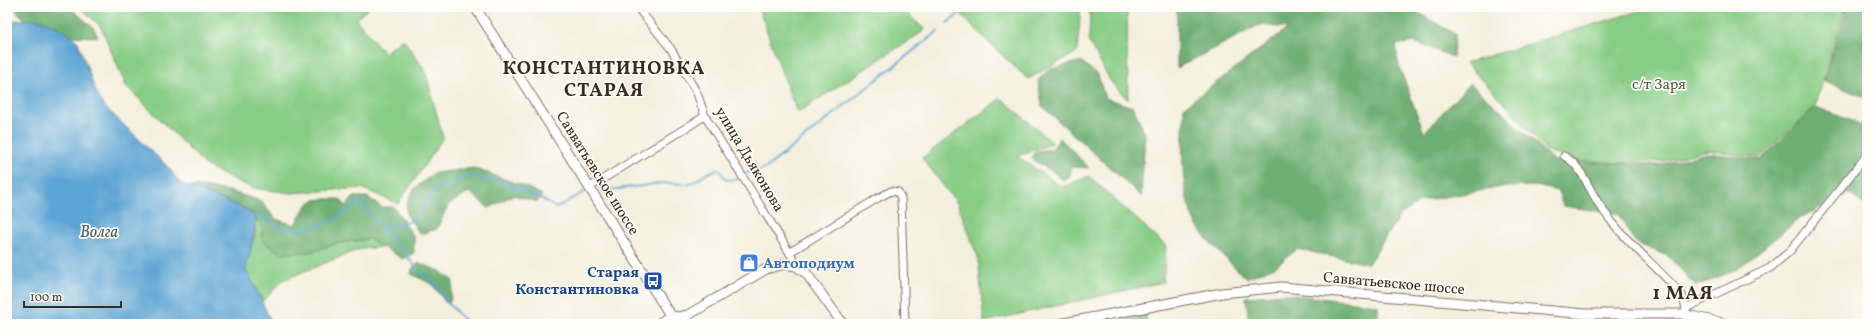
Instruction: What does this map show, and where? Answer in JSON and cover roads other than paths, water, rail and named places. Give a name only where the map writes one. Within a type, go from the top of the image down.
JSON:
[{"type":"main road","name":"Савватьевское шоссе","points":[[475,7],[670,315]]},
{"type":"main road","points":[[670,315],[680,317],[690,314],[773,266],[784,264],[799,268]]},
{"type":"main road","name":"улица Дьяконова","points":[[799,268],[808,274],[843,324]]},
{"type":"main road","name":"Савватьевское шоссе","points":[[1059,324],[1222,293],[1281,288],[1586,314],[1686,311],[1727,324]]},
{"type":"street","name":"улица Дьяконова","points":[[637,7],[671,49],[698,92],[706,116],[799,268]]},
{"type":"street","points":[[590,187],[706,116]]},
{"type":"street","points":[[1564,156],[1584,175],[1594,195],[1616,226],[1682,295],[1686,311],[1770,268],[1789,252],[1867,155]]},
{"type":"street","points":[[790,252],[887,193],[897,191],[901,198],[905,324]]},
{"type":"street","points":[[656,324],[670,315],[675,324]]},
{"type":"water","name":"Волга","points":[[35,19],[46,22],[58,28],[69,34],[78,42],[97,95],[105,107],[168,167],[180,183],[241,207],[256,216],[246,271],[253,282],[272,324],[7,324],[7,21]]},
{"type":"waterway","points":[[947,23],[968,7]]},
{"type":"waterway","points":[[746,173],[766,168],[938,31]]},
{"type":"waterway","points":[[603,191],[663,183],[690,184],[708,173],[719,169],[726,180],[739,179]]},
{"type":"waterway","points":[[383,229],[416,220],[435,189],[469,176],[502,182],[542,199],[556,208],[586,191]]},
{"type":"waterway","points":[[254,217],[262,215],[280,227],[301,230],[312,228],[332,220],[360,202],[412,262],[416,269],[433,281],[448,303],[468,324]]},
{"type":"place","name":"Автоподиум","points":[[749,263]]},
{"type":"place","name":"Старая Константиновка","points":[[653,281]]},
{"type":"district","name":"КОНСТАНТИНОВКА СТАРАЯ","points":[[604,78]]},
{"type":"district","name":"1 МАЯ","points":[[1683,292]]},
{"type":"park label","name":"с/т Заря","points":[[1659,84]]}]
